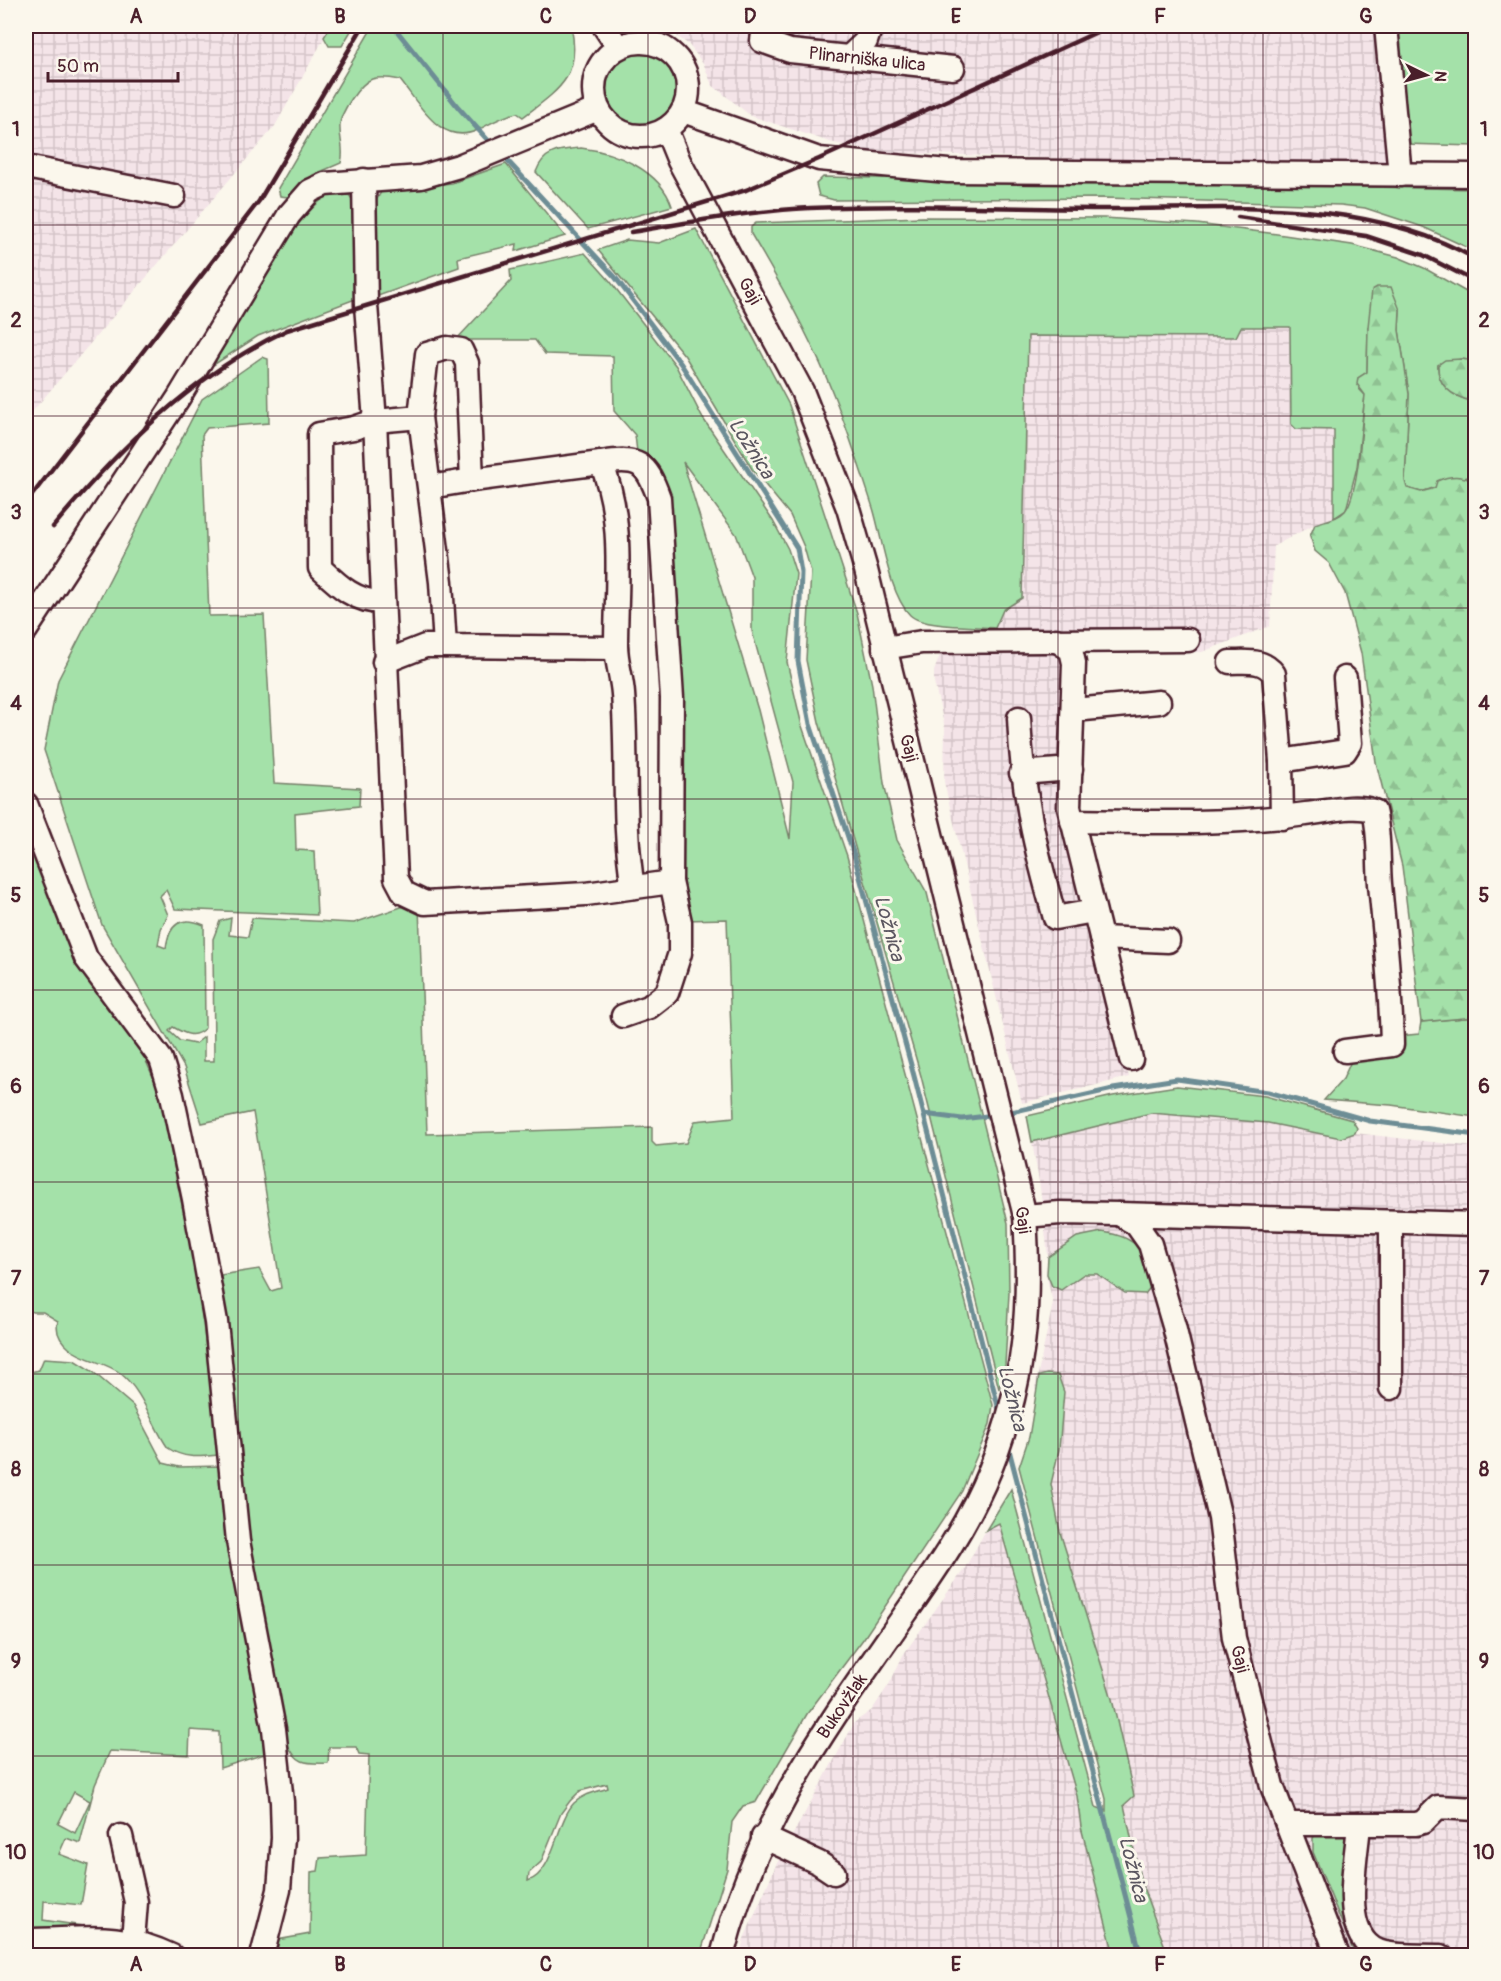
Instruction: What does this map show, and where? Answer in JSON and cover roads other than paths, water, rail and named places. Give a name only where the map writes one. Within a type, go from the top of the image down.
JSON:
[{"type":"street","points":[[604,26],[618,47]]},
{"type":"street","name":"Plinarniška ulica","points":[[764,26],[762,41],[790,51],[953,68]]},
{"type":"street","points":[[849,57],[866,41],[871,26]]},
{"type":"street","points":[[1386,26],[1400,175]]},
{"type":"street","points":[[639,41],[654,43],[667,49],[685,70],[688,85],[683,111],[666,129],[653,135],[637,137],[621,132],[604,120],[593,91],[596,73],[604,58],[618,47],[639,41]]},
{"type":"street","points":[[26,630],[179,397],[289,215],[310,191],[325,184],[421,177],[459,166],[542,134],[564,122],[598,109]]},
{"type":"street","points":[[683,111],[819,159],[874,166],[948,171],[1476,175]]},
{"type":"street","name":"Gaji","points":[[666,129],[680,161],[762,312],[810,410],[848,508],[866,570],[1024,1216],[1029,1290],[1025,1342],[1013,1400],[990,1471]]},
{"type":"street","points":[[26,167],[174,196]]},
{"type":"street","points":[[364,180],[366,305],[375,421],[384,662],[396,878],[404,893],[425,903],[586,894],[671,882]]},
{"type":"street","points":[[445,646],[441,582],[420,417],[427,354],[447,348],[461,350],[467,363],[472,480]]},
{"type":"street","points":[[382,602],[359,599],[338,585],[320,568],[319,434],[354,428],[375,421],[420,417]]},
{"type":"street","points":[[430,487],[628,460],[639,462],[651,476],[659,498],[672,698],[671,882],[680,921],[680,953],[667,993],[649,1007],[623,1016]]},
{"type":"street","points":[[601,463],[612,499],[618,558],[616,648],[623,694],[626,808],[633,887]]},
{"type":"street","points":[[1056,640],[1071,650],[1074,663],[1069,807],[1131,1059]]},
{"type":"street","points":[[884,648],[922,642],[1188,640]]},
{"type":"street","points":[[384,662],[425,646],[616,648]]},
{"type":"street","points":[[1230,662],[1256,662],[1268,666],[1274,674],[1281,761],[1282,818]]},
{"type":"street","points":[[1281,761],[1345,752],[1350,743],[1345,678]]},
{"type":"street","points":[[1074,710],[1159,702]]},
{"type":"street","points":[[1019,718],[1021,773],[1035,846],[1055,918],[1094,911]]},
{"type":"street","points":[[1021,773],[1071,769]]},
{"type":"street","points":[[26,804],[86,958],[161,1059],[172,1095],[194,1199],[216,1322],[238,1541],[274,1729],[282,1802],[283,1838],[279,1890],[262,1956]]},
{"type":"street","points":[[1072,821],[1197,822],[1282,818],[1366,807],[1374,811],[1378,828],[1379,872],[1391,992],[1392,1045],[1345,1052]]},
{"type":"street","points":[[1101,938],[1168,941]]},
{"type":"street","name":"Gaji","points":[[1024,1216],[1060,1213],[1119,1214],[1136,1224],[1150,1244],[1174,1326],[1220,1518],[1234,1638],[1272,1786],[1338,1956]]},
{"type":"street","points":[[1119,1214],[1476,1224]]},
{"type":"street","points":[[1391,1222],[1391,1388]]},
{"type":"street","name":"Bukovžlak","points":[[722,1956],[763,1837],[810,1753],[949,1551],[990,1471]]},
{"type":"street","points":[[1287,1824],[1416,1824],[1423,1822],[1438,1807],[1476,1809]]},
{"type":"street","points":[[1359,1824],[1353,1911],[1355,1928],[1361,1939],[1371,1948],[1384,1953],[1441,1956]]},
{"type":"street","points":[[121,1836],[136,1902],[133,1940]]},
{"type":"street","points":[[763,1837],[819,1863],[834,1873]]},
{"type":"street","points":[[26,1940],[87,1937],[133,1940],[172,1956]]},
{"type":"waterway","name":"Ložnica","points":[[393,26],[458,107],[494,147]]},
{"type":"waterway","name":"Ložnica","points":[[503,156],[615,277],[681,364],[797,548],[801,572],[798,661],[810,724],[854,855],[914,1076],[1000,1414]]},
{"type":"waterway","points":[[1007,1113],[1113,1089],[1177,1079],[1268,1092],[1370,1121],[1476,1135]]},
{"type":"waterway","points":[[924,1114],[962,1119],[995,1115]]},
{"type":"waterway","name":"Ložnica","points":[[1008,1446],[1141,1956]]},
{"type":"railway","points":[[26,503],[259,201],[363,26]]},
{"type":"railway","points":[[53,527],[104,469],[160,415],[220,368],[287,330],[746,190],[1110,26]]},
{"type":"railway","points":[[631,232],[743,214],[810,208],[918,206],[1099,209],[1244,208],[1340,215],[1387,224],[1432,238],[1476,259]]},
{"type":"railway","points":[[1238,217],[1366,236],[1423,255],[1476,282]]}]
